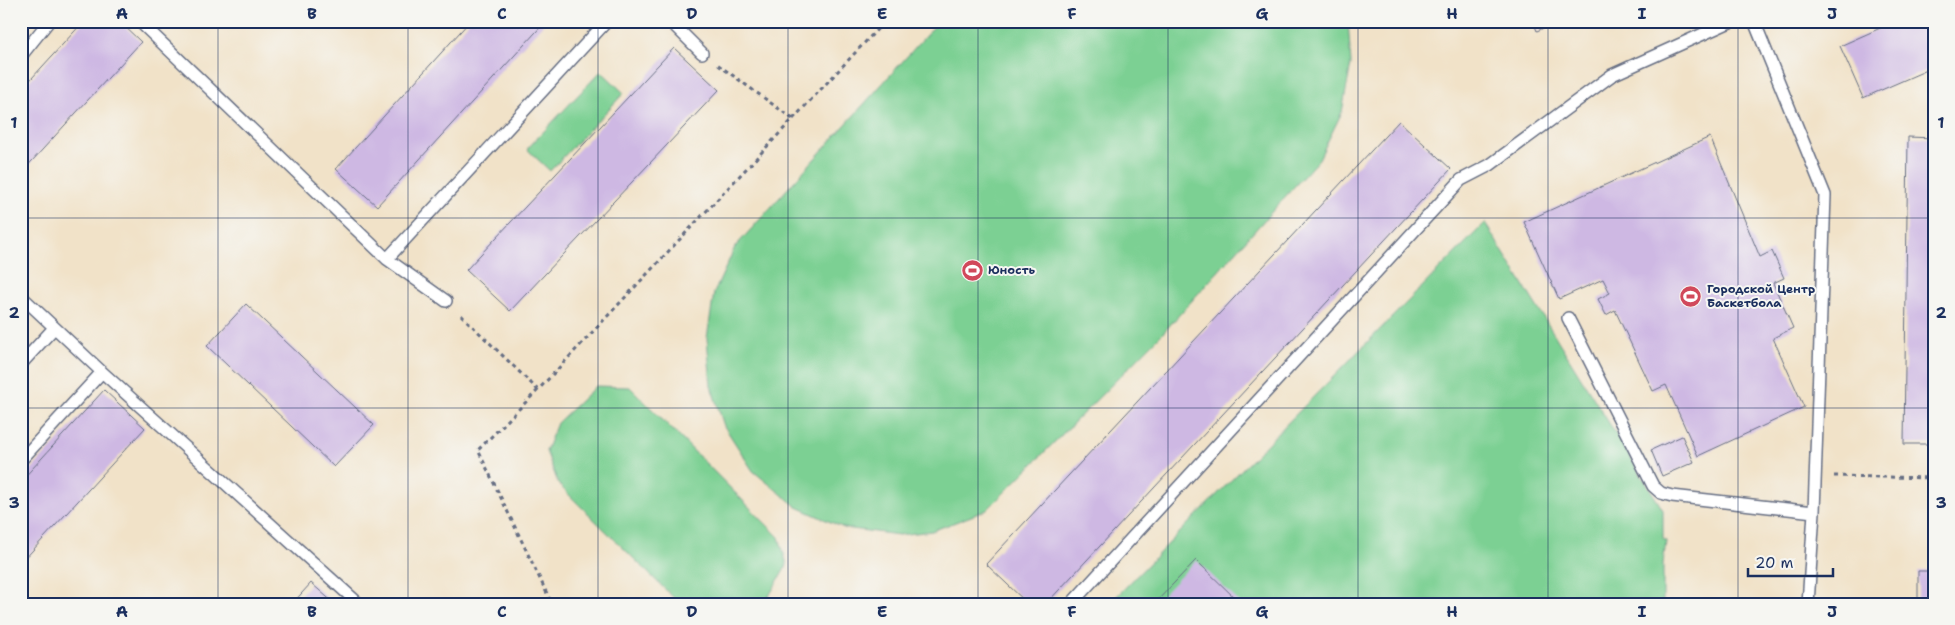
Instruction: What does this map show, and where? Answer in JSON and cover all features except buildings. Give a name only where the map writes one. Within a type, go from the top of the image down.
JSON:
[{"type":"lane","points":[[21,56],[49,21]]},
{"type":"lane","points":[[139,21],[386,259],[446,301]]},
{"type":"lane","points":[[386,259],[607,21]]},
{"type":"lane","points":[[670,21],[702,53]]},
{"type":"lane","points":[[1070,604],[1462,180],[1490,165],[1612,75],[1732,21]]},
{"type":"lane","points":[[1754,21],[1825,195],[1816,475],[1808,604]]},
{"type":"lane","points":[[21,296],[102,372],[359,604]]},
{"type":"lane","points":[[1568,318],[1653,486],[1660,493],[1672,496],[1814,512]]},
{"type":"lane","points":[[21,364],[54,328]]},
{"type":"lane","points":[[21,460],[102,372]]},
{"type":"path","points":[[552,604],[478,450],[538,390],[885,21]]},
{"type":"path","points":[[702,53],[793,119]]},
{"type":"path","points":[[446,301],[538,390]]},
{"type":"path","points":[[1816,475],[1934,478]]},
{"type":"green space","name":"Юность","points":[[939,21],[1348,21],[1351,64],[1342,112],[1319,159],[1162,334],[987,510],[932,531],[899,535],[844,528],[797,507],[753,471],[724,426],[711,386],[707,338],[714,293],[735,247]]},
{"type":"green space","points":[[601,71],[624,93],[550,171],[527,149]]},
{"type":"green space","points":[[1485,223],[1663,510],[1663,539],[1666,541],[1663,564],[1663,604],[1109,604]]},
{"type":"green space","points":[[596,386],[630,387],[779,537],[787,565],[769,596],[759,604],[680,604],[559,485],[546,451],[557,423]]},
{"type":"place","name":"Юность","points":[[972,270]]},
{"type":"place","name":"Городской Центр Баскетбола","points":[[1691,296]]}]
